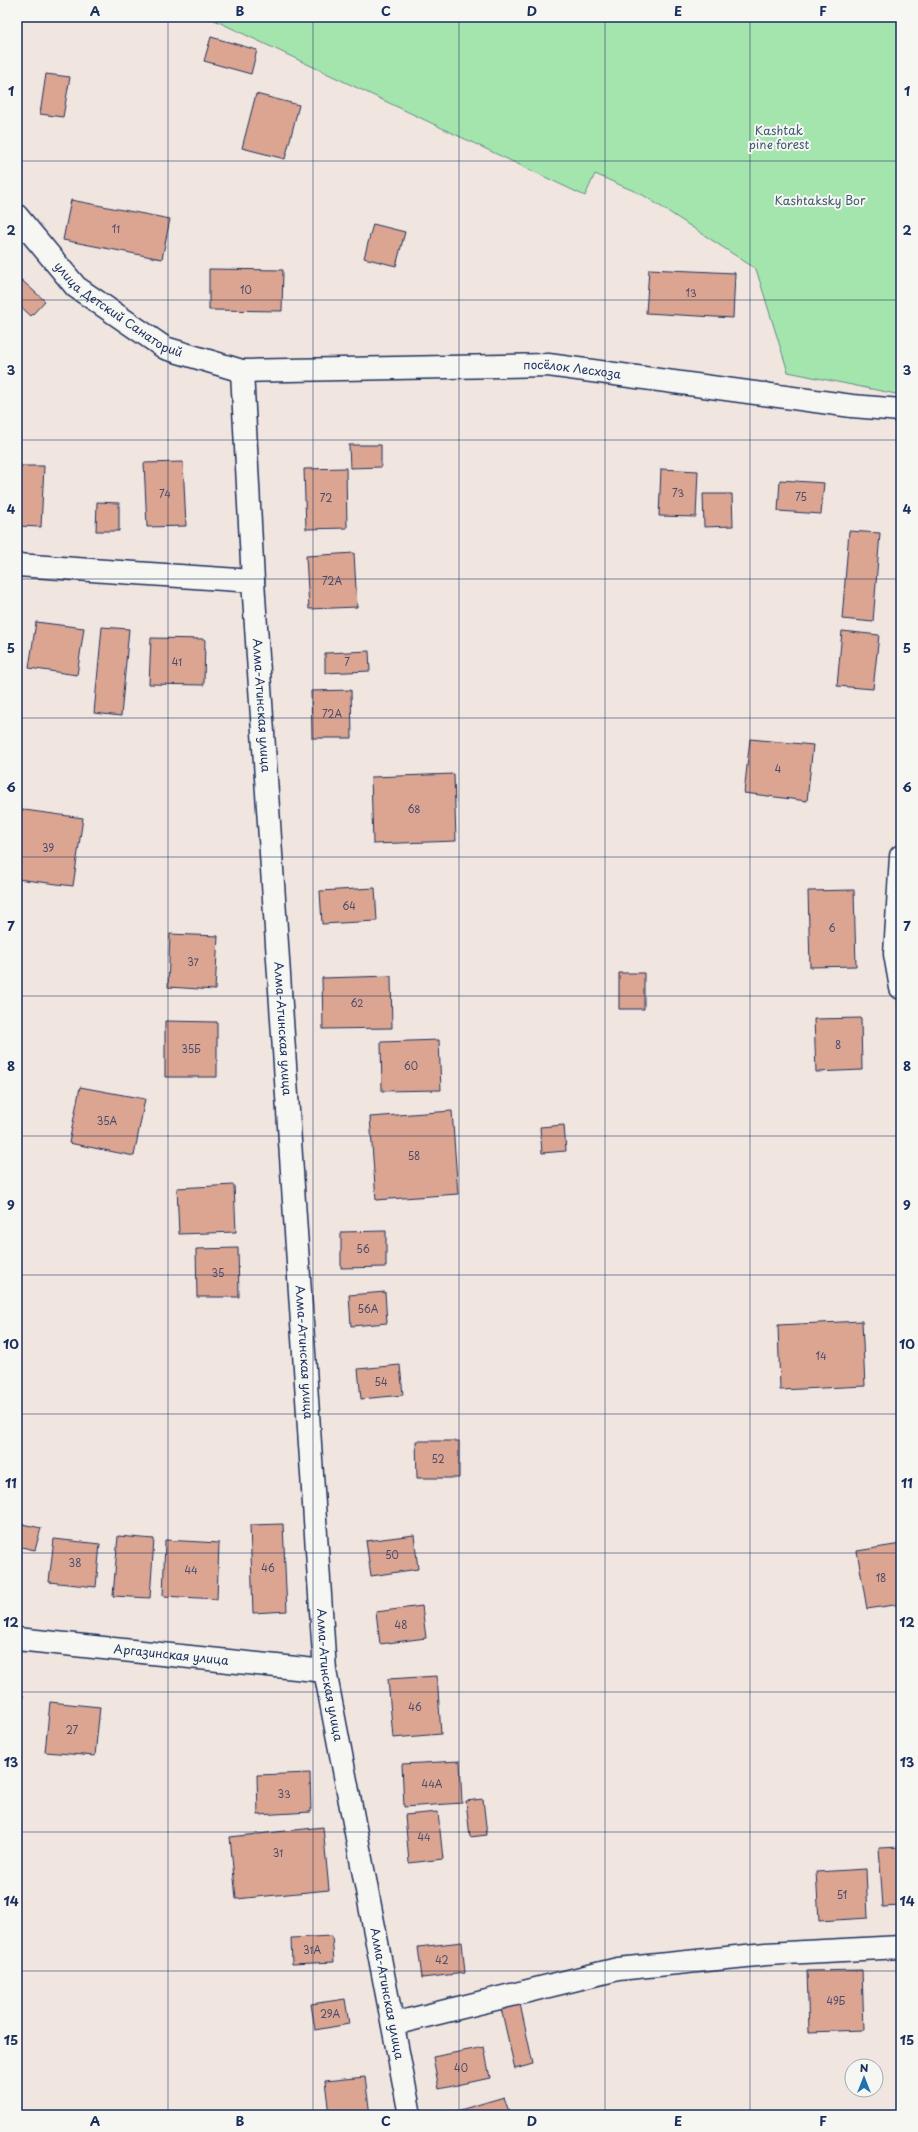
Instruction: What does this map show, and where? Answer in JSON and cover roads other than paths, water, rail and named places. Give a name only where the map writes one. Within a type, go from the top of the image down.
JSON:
[{"type":"street","name":"улица Детский Санаторий","points":[[17,216],[76,287],[164,348],[242,371]]},
{"type":"street","name":"посёлок Лесхоза","points":[[242,371],[548,365],[852,406],[901,410]]},
{"type":"street","name":"Алма-Атинская улица","points":[[242,371],[253,582],[326,1670],[410,2115]]},
{"type":"street","points":[[17,565],[253,582]]},
{"type":"street","points":[[901,856],[895,954],[901,988]]},
{"type":"street","name":"Аргазинская улица","points":[[17,1639],[326,1670]]},
{"type":"street","points":[[393,2024],[618,1968],[766,1954],[901,1947]]},
{"type":"park label","name":"Kashtak pine forest","points":[[779,138]]},
{"type":"park label","name":"Kashtaksky Bor","points":[[820,201]]}]
